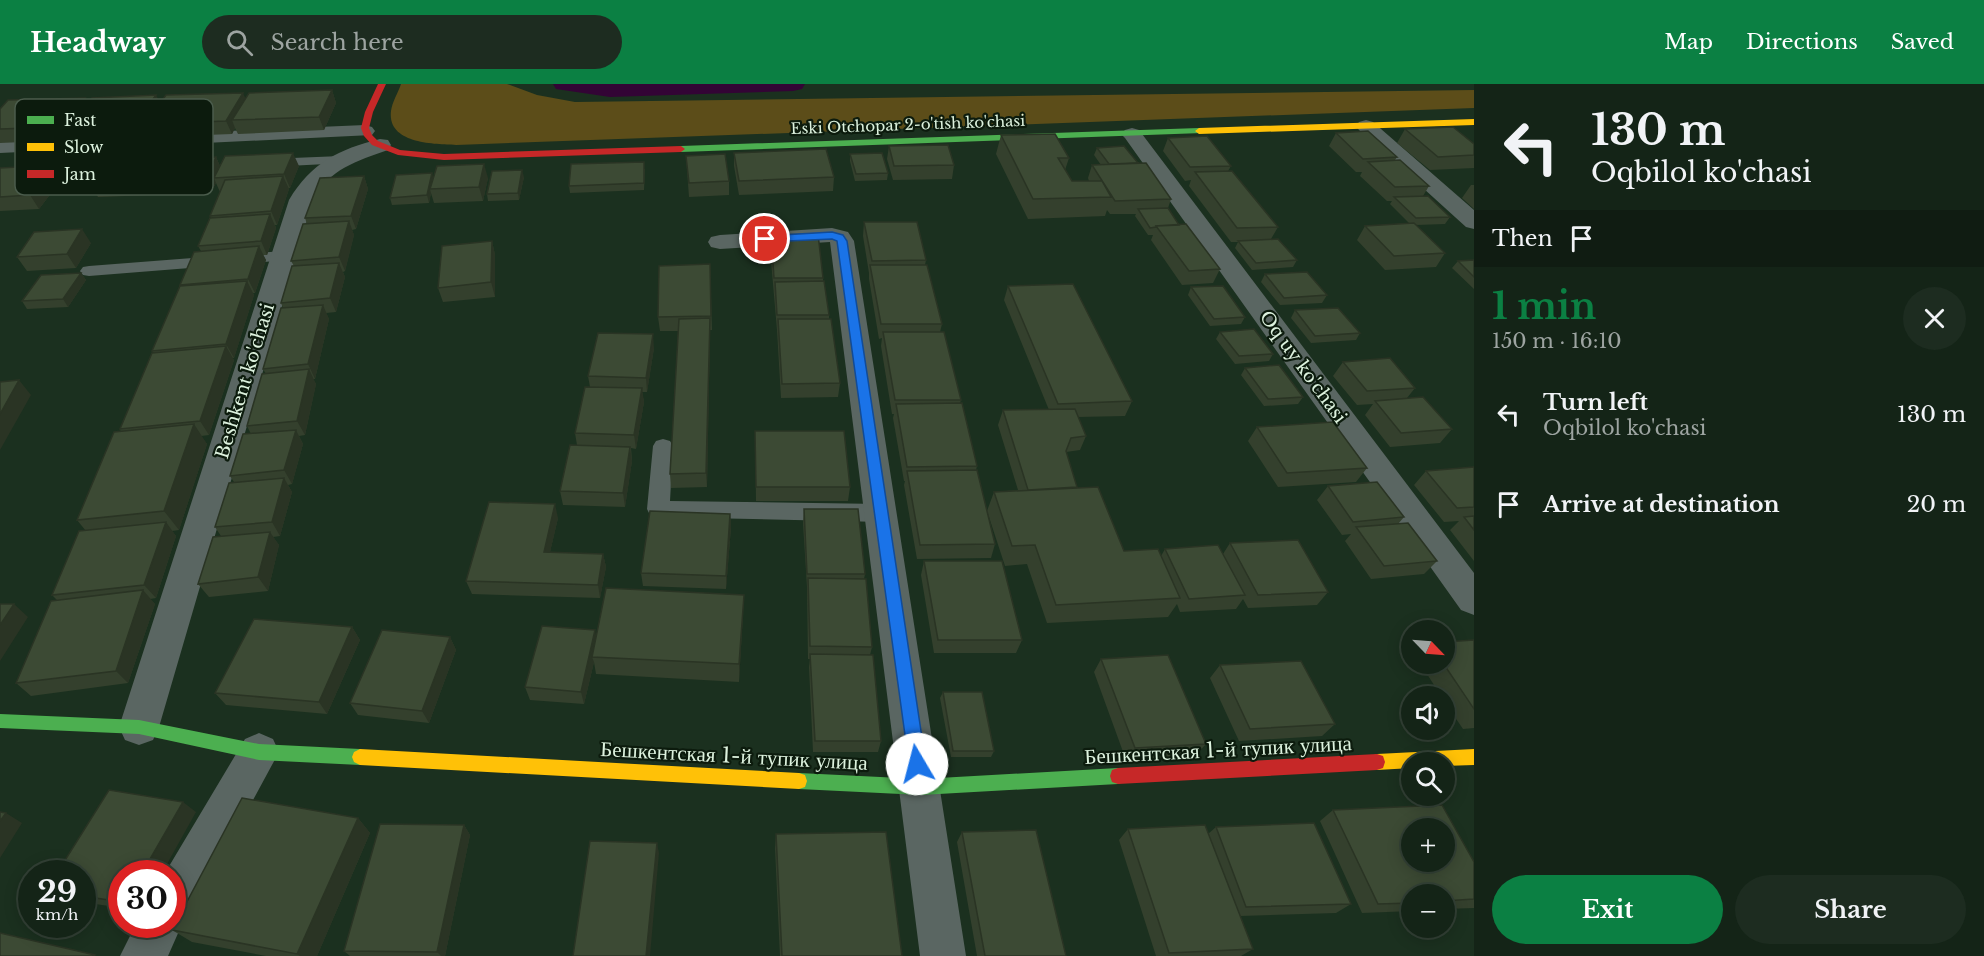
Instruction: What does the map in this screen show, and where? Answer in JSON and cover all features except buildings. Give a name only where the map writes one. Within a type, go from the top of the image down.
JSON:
[{"type":"street","points":[[373,138],[365,125],[382,84]]},
{"type":"street","name":"Eski Otchopar 2-o'tish ko'chasi","points":[[373,138],[408,154],[444,157],[1474,122]]},
{"type":"street","points":[[1366,126],[1474,222]]},
{"type":"street","name":"Oq uy ko'chasi","points":[[1132,134],[1474,600]]},
{"type":"street","points":[[213,142],[373,138]]},
{"type":"street","name":"Beshkent ko'chasi","points":[[139,727],[301,200],[309,183],[323,170],[373,138]]},
{"type":"street","points":[[0,147],[15,147]]},
{"type":"street","points":[[720,242],[832,236],[840,237],[842,241],[921,787],[943,956]]},
{"type":"street","name":"Бешкентская 1-й тупик улица","points":[[0,721],[139,727],[258,752],[921,787],[1474,757]]},
{"type":"street","points":[[186,879],[258,752]]},
{"type":"street","points":[[143,956],[153,938]]},
{"type":"lane","points":[[258,164],[341,160]]},
{"type":"lane","points":[[89,271],[283,256]]},
{"type":"lane","points":[[663,446],[658,509],[882,513]]},
{"type":"shaded area","points":[[401,84],[507,84],[537,95],[575,102],[1474,90],[1474,108],[456,145],[425,143],[404,136],[396,130],[392,122],[391,111]]},
{"type":"waterway","points":[[565,84],[610,89],[793,84]]},
{"type":"traffic: fast","points":[[681,149],[1199,131]]},
{"type":"traffic: fast","points":[[0,721],[139,727],[259,752],[360,757]]},
{"type":"traffic: fast","points":[[799,781],[921,787],[1118,776]]},
{"type":"traffic: slow","points":[[1199,131],[1474,122]]},
{"type":"traffic: slow","points":[[360,757],[799,781]]},
{"type":"traffic: slow","points":[[1377,762],[1474,757]]},
{"type":"traffic: jam","points":[[382,84],[369,112],[365,128],[368,136],[375,143],[398,152],[444,157],[681,149]]},
{"type":"traffic: jam","points":[[1118,776],[1377,762]]},
{"type":"route","points":[[765,239],[832,236],[840,237],[842,241],[917,764]]}]
